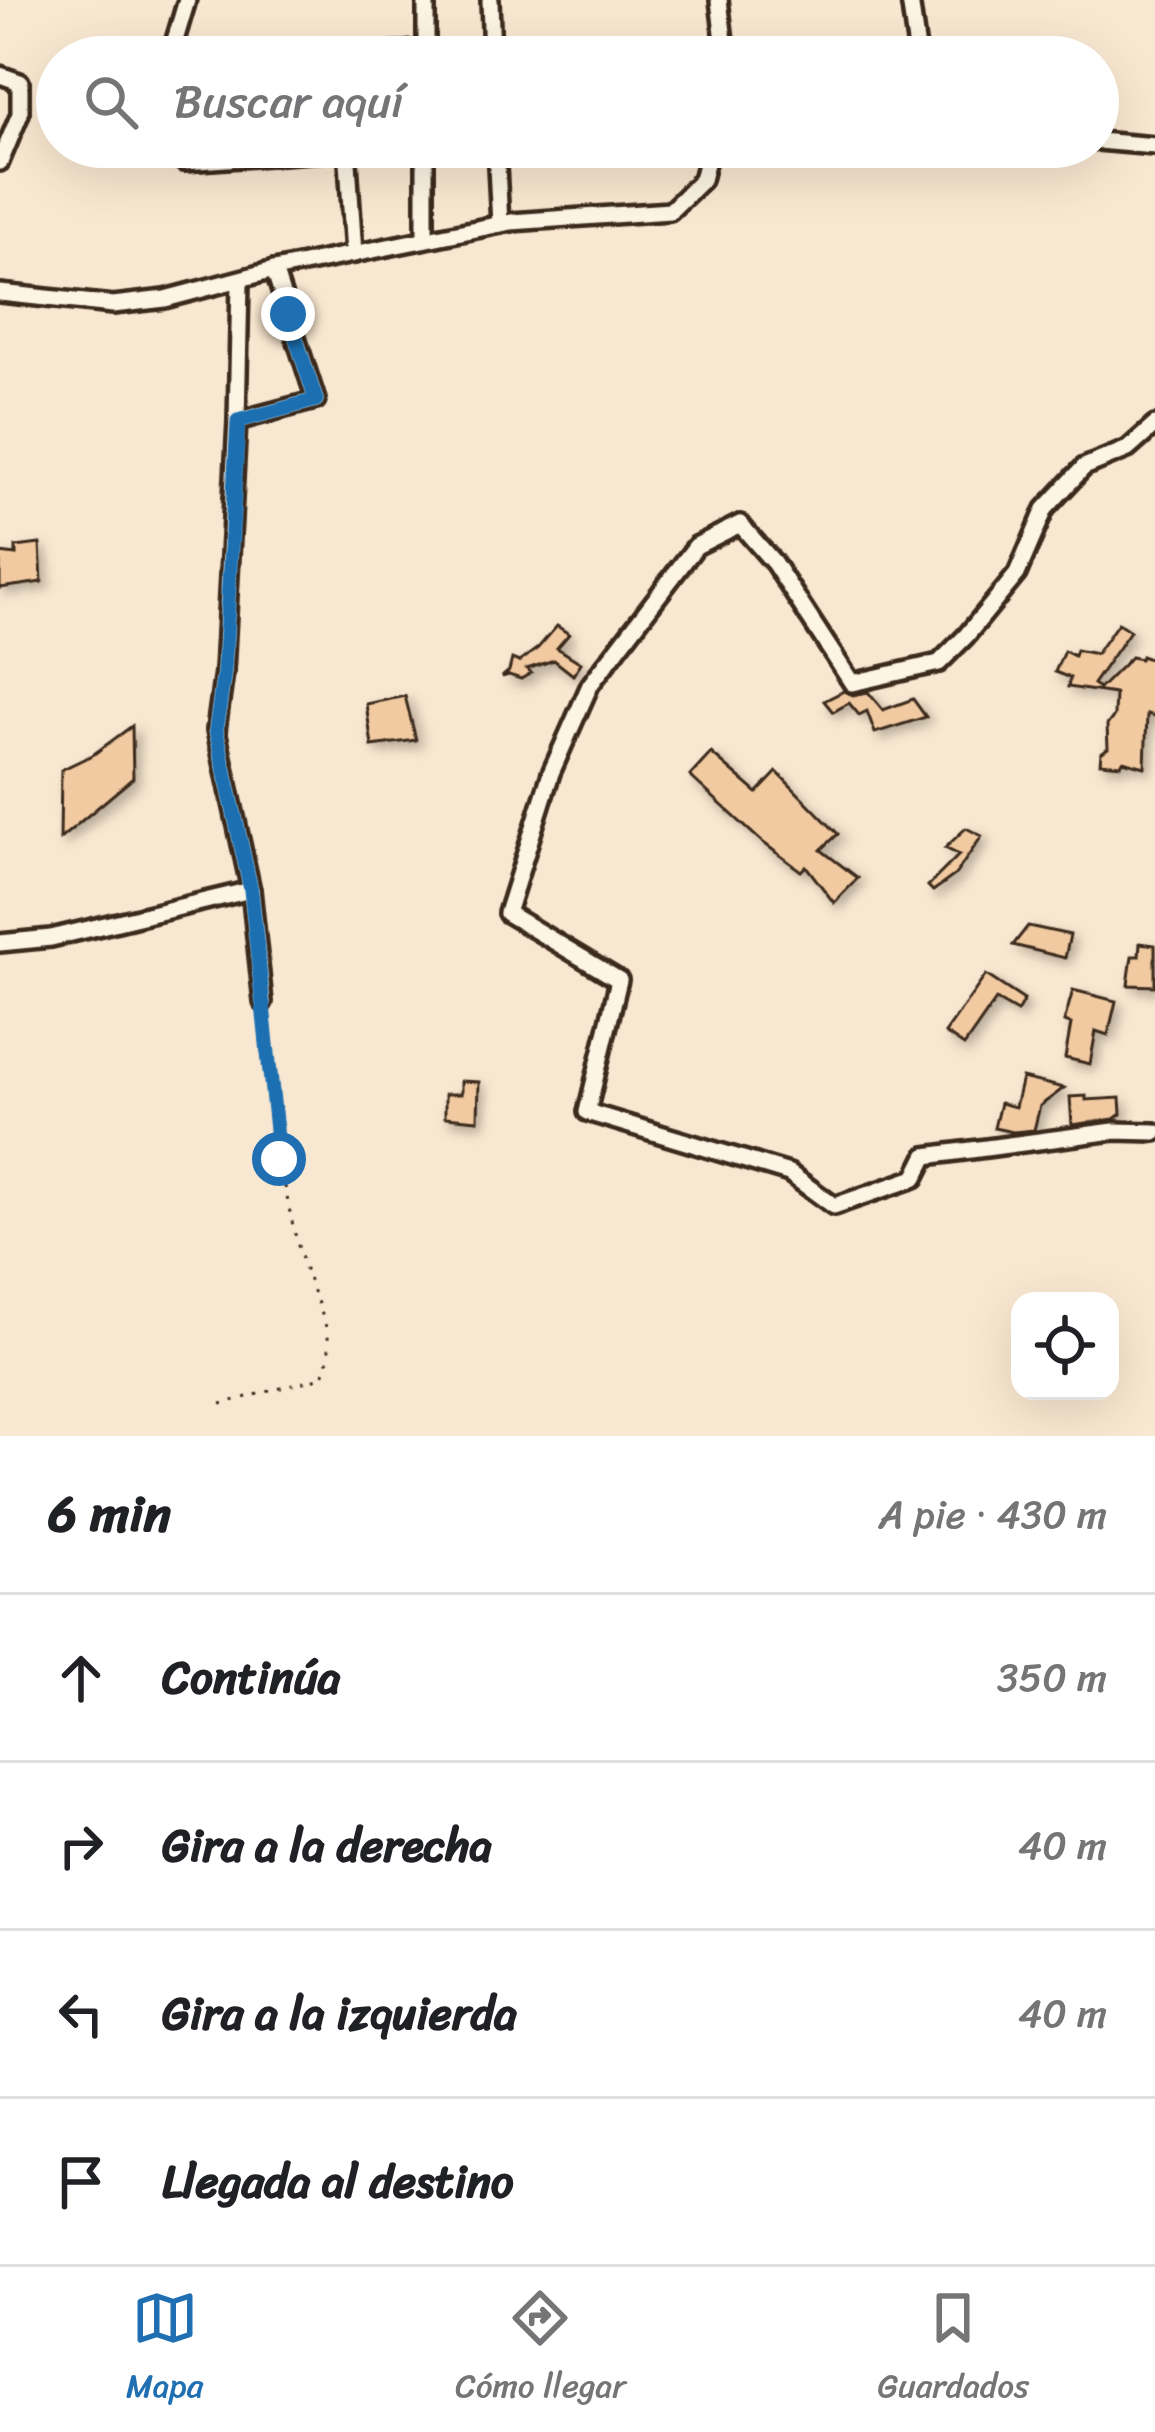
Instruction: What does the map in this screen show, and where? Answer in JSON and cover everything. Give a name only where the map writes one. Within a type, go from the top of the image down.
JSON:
[{"type":"street","points":[[176,36],[187,0]]},
{"type":"street","points":[[426,0],[426,36]]},
{"type":"street","points":[[490,0],[491,36]]},
{"type":"street","points":[[719,0],[724,36]]},
{"type":"street","points":[[910,0],[915,36]]},
{"type":"street","points":[[0,75],[20,82],[20,113],[0,162]]},
{"type":"street","points":[[1119,143],[1155,146]]},
{"type":"street","points":[[348,168],[354,254]]},
{"type":"street","points":[[425,168],[425,239]]},
{"type":"street","points":[[497,168],[500,224]]},
{"type":"street","points":[[0,293],[113,305],[500,224],[670,211],[702,180],[705,168]]},
{"type":"street","points":[[238,421],[316,400],[274,270]]},
{"type":"street","points":[[240,282],[238,421],[224,672],[216,730],[251,890],[263,1002]]},
{"type":"street","points":[[1155,424],[1128,449],[1084,467],[1045,509],[1017,574],[939,663],[852,683],[774,563],[740,524],[696,546],[590,685],[551,773],[507,914],[619,980],[587,1112],[789,1173],[834,1206],[915,1178],[926,1156],[1114,1131],[1155,1132]]},
{"type":"street","points":[[0,943],[51,938],[251,890]]},
{"type":"path","points":[[221,1404],[322,1376],[330,1344],[296,1242],[282,1178],[263,1002]]},
{"type":"building","points":[[40,544],[42,582],[0,588],[0,553],[16,555],[16,547]]},
{"type":"building","points":[[1118,623],[1130,631],[1093,684],[1099,689],[1131,657],[1155,661],[1155,716],[1147,714],[1145,767],[1123,761],[1121,765],[1100,763],[1101,753],[1108,748],[1107,725],[1114,716],[1115,694],[1068,687],[1070,678],[1055,672],[1064,651],[1074,656],[1076,650],[1096,654]]},
{"type":"building","points":[[557,626],[569,634],[557,648],[581,663],[573,675],[554,660],[527,669],[531,673],[521,679],[502,677],[512,659],[519,662]]},
{"type":"building","points":[[844,691],[853,695],[868,692],[883,710],[913,699],[926,717],[875,733],[867,711],[859,715],[849,703],[833,712],[824,701]]},
{"type":"building","points":[[405,696],[416,740],[372,746],[366,704]]},
{"type":"building","points":[[132,726],[133,778],[60,839],[61,770],[94,754]]},
{"type":"building","points":[[711,753],[757,793],[777,772],[838,834],[821,850],[858,878],[834,903],[806,866],[801,871],[761,841],[690,776]]},
{"type":"building","points":[[966,828],[982,836],[955,875],[933,891],[928,886],[959,855],[945,848]]},
{"type":"building","points":[[1028,926],[1070,935],[1065,958],[1013,945]]},
{"type":"building","points":[[1140,943],[1155,945],[1155,986],[1128,985],[1132,956],[1139,956]]},
{"type":"building","points":[[986,975],[1024,1000],[1017,1012],[996,1000],[964,1046],[945,1033]]},
{"type":"building","points":[[1073,990],[1116,1001],[1108,1035],[1096,1031],[1090,1064],[1065,1058],[1071,1024],[1064,1022]]},
{"type":"building","points":[[1022,1078],[1064,1088],[1040,1106],[1034,1130],[994,1128],[1000,1103],[1015,1107]]},
{"type":"building","points":[[461,1081],[479,1082],[478,1120],[445,1117],[445,1094],[461,1094]]},
{"type":"building","points":[[1086,1096],[1086,1100],[1120,1098],[1121,1114],[1072,1125],[1070,1097]]},
{"type":"route","points":[[279,1159],[251,890],[216,730],[224,672],[238,421],[316,400],[288,314]]}]
